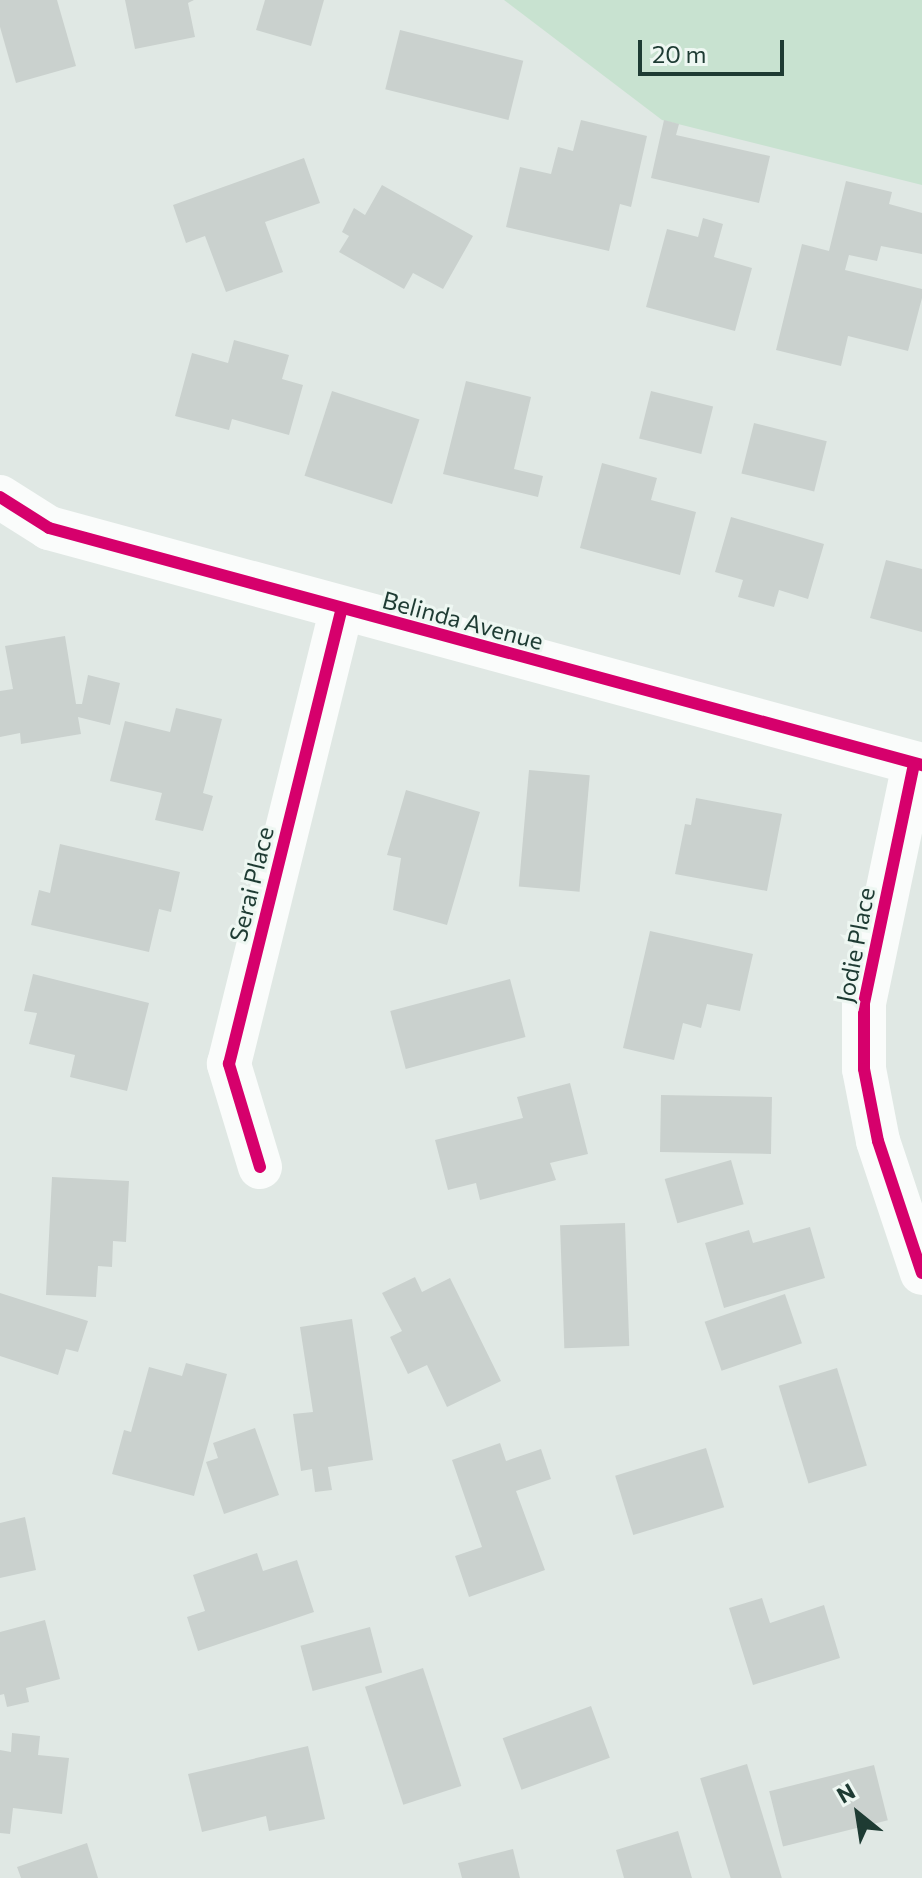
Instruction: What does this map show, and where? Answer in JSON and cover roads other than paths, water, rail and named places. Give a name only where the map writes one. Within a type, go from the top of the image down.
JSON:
[{"type":"street","name":"Belinda Avenue","points":[[0,497],[49,528],[341,610],[918,764]]},
{"type":"street","name":"Serai Place","points":[[260,1167],[229,1064],[341,610]]},
{"type":"street","name":"Jodie Place","points":[[918,764],[864,1003],[864,1069],[878,1141],[922,1273]]}]
